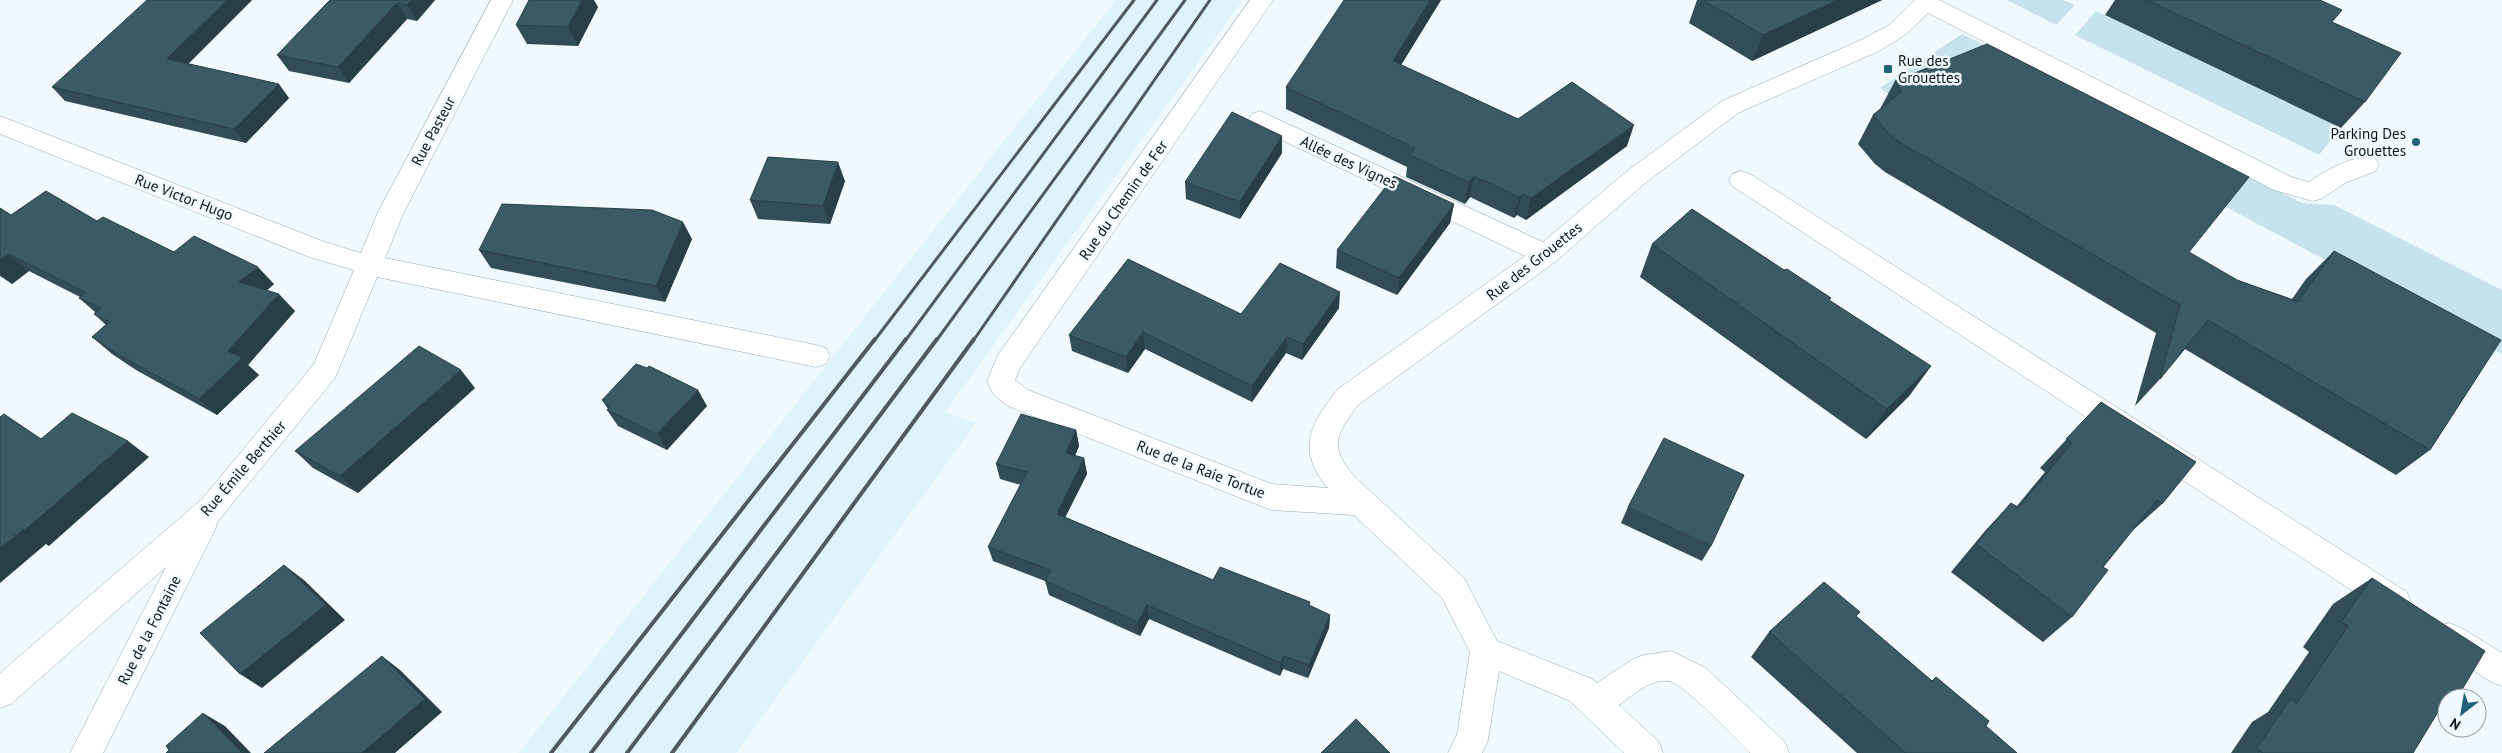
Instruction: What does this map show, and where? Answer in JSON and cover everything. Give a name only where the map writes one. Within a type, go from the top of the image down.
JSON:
[{"type":"street","name":"Rue Pasteur","points":[[369,265],[391,212],[502,0]]},
{"type":"street","name":"Rue du Chemin de Fer","points":[[1018,398],[1004,387],[1001,381],[1008,363],[1262,0]]},
{"type":"street","points":[[1928,1],[2283,184],[2312,192],[2336,177],[2367,165]]},
{"type":"street","name":"Rue des Grouettes","points":[[1361,502],[1329,470],[1322,446],[1328,424],[1348,397],[1546,255],[1636,178],[1730,107],[1871,45],[1897,30],[1928,1]]},
{"type":"street","name":"Allée des Vignes","points":[[1260,120],[1546,255]]},
{"type":"street","name":"Rue Victor Hugo","points":[[0,125],[318,250],[369,265],[816,356]]},
{"type":"street","points":[[1741,180],[2502,671]]},
{"type":"street","name":"Rue Émile Berthier","points":[[0,693],[212,508],[325,370],[369,265]]},
{"type":"street","name":"Rue de la Raie Tortue","points":[[1018,398],[1271,497],[1361,502]]},
{"type":"street","points":[[1361,502],[1453,588],[1486,651],[1472,740],[1464,753]]},
{"type":"street","name":"Rue de la Fontaine","points":[[86,753],[212,508]]},
{"type":"street","points":[[1486,651],[1581,690],[1596,702],[1647,753]]},
{"type":"street","points":[[1596,702],[1644,670],[1671,666],[1695,679],[1773,753]]},
{"type":"shaded area","points":[[1116,0],[1243,0],[945,412],[976,423],[736,753],[519,753]]},
{"type":"shaded area","points":[[2007,0],[2063,0],[2075,5],[2056,25]]},
{"type":"shaded area","points":[[2096,11],[2341,128],[2319,155],[2075,35]]},
{"type":"shaded area","points":[[1962,34],[2302,203],[2334,205],[2502,290],[2502,354],[2224,206],[1900,102],[1880,88]]},
{"type":"building","points":[[147,0],[227,0],[167,59],[279,84],[234,129],[52,87]]},
{"type":"building","points":[[330,0],[412,0],[407,5],[397,3],[338,67],[277,55]]},
{"type":"building","points":[[529,0],[582,0],[568,27],[516,25]]},
{"type":"building","points":[[1344,0],[1430,0],[1393,61],[1518,119],[1572,82],[1634,125],[1531,198],[1522,194],[1519,197],[1474,176],[1469,182],[1409,155],[1415,148],[1286,87]]},
{"type":"building","points":[[1703,0],[1837,0],[1763,35]]},
{"type":"building","points":[[2147,0],[2320,0],[2342,10],[2332,22],[2401,53],[2365,102]]},
{"type":"building","points":[[1987,44],[2249,177],[2189,252],[2237,280],[2298,302],[2334,251],[2501,340],[2430,450],[2208,320],[2160,379],[2180,305],[1901,143],[1890,135],[1873,115],[1901,92],[1895,81]]},
{"type":"building","points":[[1232,112],[1282,136],[1240,202],[1185,182]]},
{"type":"building","points":[[768,157],[838,162],[823,206],[750,200]]},
{"type":"building","points":[[1394,176],[1454,204],[1399,278],[1337,250]]},
{"type":"building","points":[[46,191],[97,221],[103,217],[174,252],[194,236],[258,267],[239,282],[279,294],[228,351],[242,358],[199,399],[116,353],[92,337],[109,322],[94,314],[101,308],[79,298],[85,292],[9,254],[0,260],[0,208],[11,215]]},
{"type":"building","points":[[502,204],[652,210],[683,222],[656,286],[479,250]]},
{"type":"building","points":[[1692,209],[1784,270],[1787,269],[1831,298],[1829,300],[1931,366],[1887,409],[1652,244]]},
{"type":"building","points":[[1128,259],[1241,314],[1280,263],[1340,292],[1303,344],[1287,337],[1252,386],[1143,332],[1126,357],[1069,335]]},
{"type":"building","points":[[419,346],[461,370],[340,476],[295,451]]},
{"type":"building","points":[[636,364],[647,368],[649,366],[698,390],[657,434],[607,410],[611,406],[602,400]]},
{"type":"building","points":[[2101,402],[2196,462],[2162,504],[2157,500],[2103,567],[2108,570],[2072,617],[1976,544],[2011,503],[2018,508],[2072,443],[2066,439]]},
{"type":"building","points":[[72,413],[128,441],[25,530],[22,529],[0,548],[0,417],[4,414],[41,439]]},
{"type":"building","points":[[1021,414],[1076,430],[1066,453],[1084,458],[1057,514],[1213,580],[1220,567],[1310,602],[1309,605],[1330,615],[1309,665],[1284,656],[1281,663],[1147,605],[1138,622],[1045,581],[1051,570],[988,547],[1027,472],[996,464]]},
{"type":"building","points":[[1664,438],[1744,475],[1711,546],[1628,507]]},
{"type":"building","points":[[284,565],[326,605],[240,674],[200,633]]},
{"type":"building","points":[[2372,578],[2485,651],[2463,688],[2437,688],[2437,714],[2413,753],[2263,753],[2257,748],[2290,699],[2297,703],[2348,626],[2341,622]]},
{"type":"building","points":[[1824,582],[1860,612],[1856,616],[1932,681],[1936,677],[1989,721],[1986,726],[2017,753],[1906,753],[1769,632]]},
{"type":"building","points":[[382,656],[425,699],[362,753],[264,753]]},
{"type":"building","points":[[203,713],[242,753],[166,753],[169,750],[166,746]]},
{"type":"building","points":[[1356,719],[1390,753],[1321,753]]},
{"type":"railway","points":[[874,341],[1134,0]]},
{"type":"railway","points":[[905,341],[1157,0]]},
{"type":"railway","points":[[936,341],[1185,0]]},
{"type":"railway","points":[[973,341],[1210,0]]},
{"type":"railway","points":[[551,753],[875,339]]},
{"type":"railway","points":[[591,753],[906,339]]},
{"type":"railway","points":[[627,753],[937,339]]},
{"type":"railway","points":[[672,753],[974,339]]},
{"type":"place","name":"Rue des Grouettes","points":[[1888,69]]},
{"type":"place","name":"Parking Des Grouettes","points":[[2416,142]]}]
